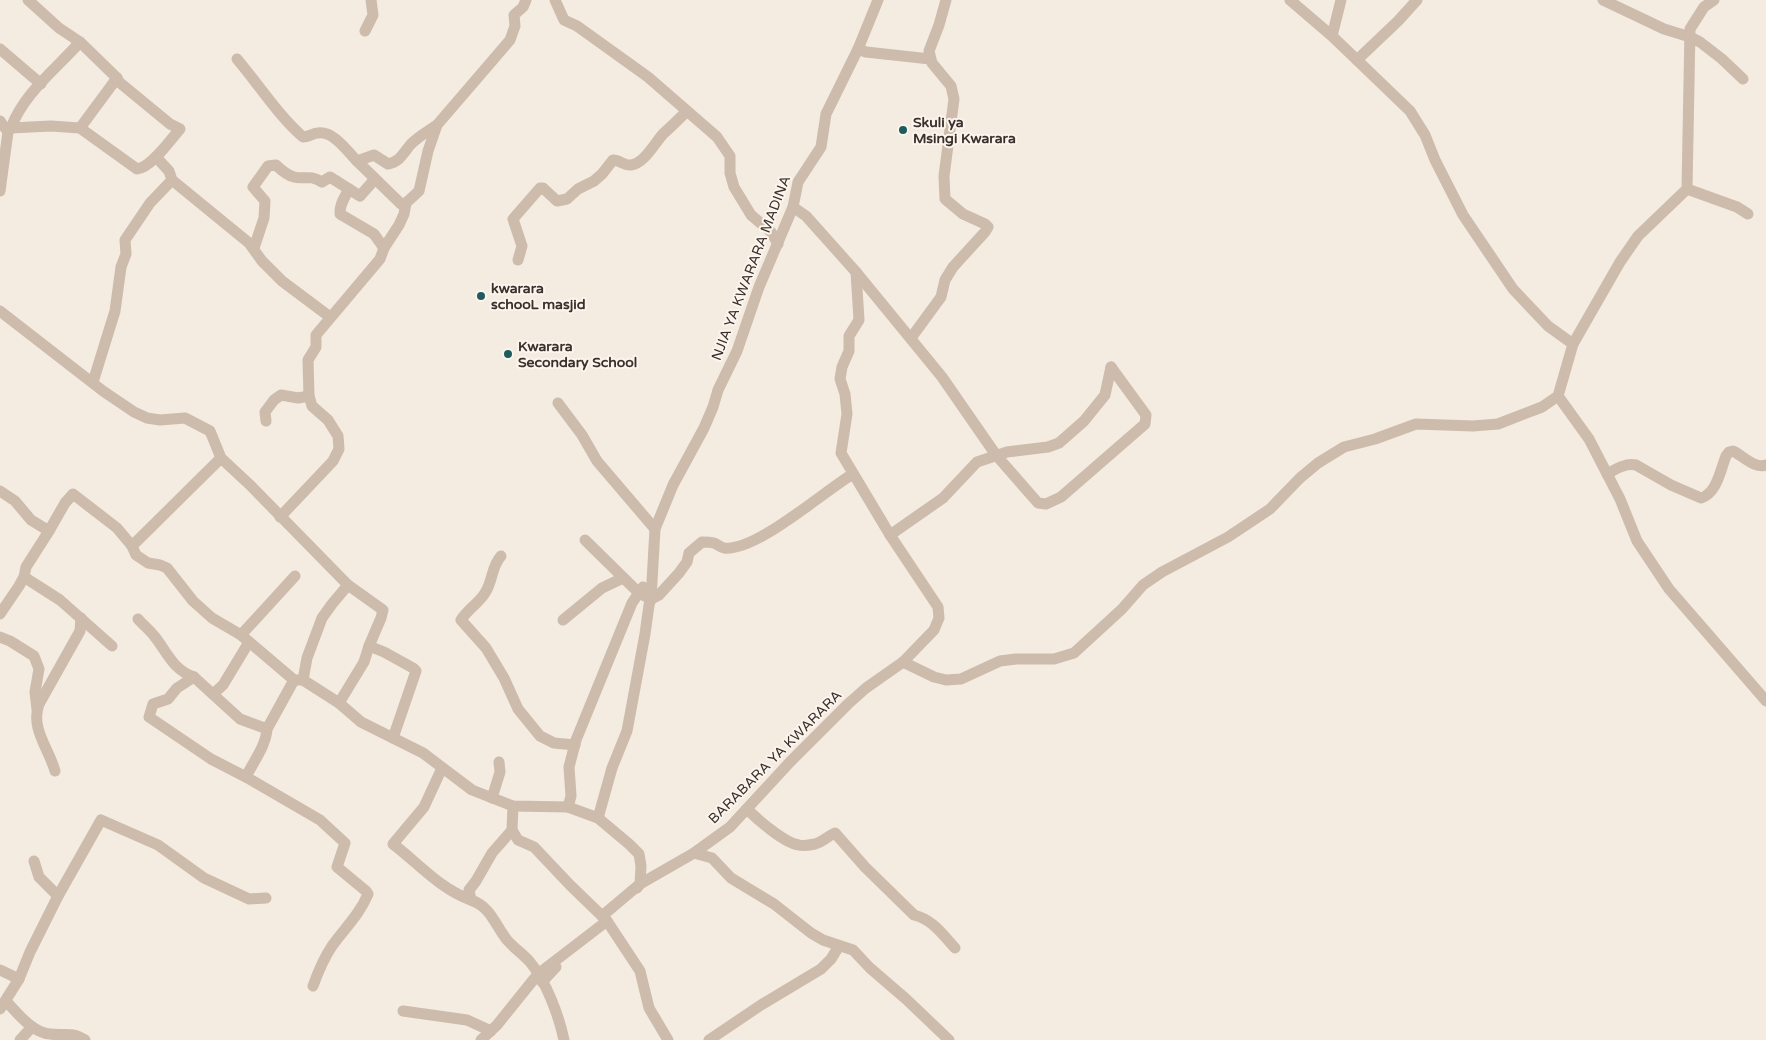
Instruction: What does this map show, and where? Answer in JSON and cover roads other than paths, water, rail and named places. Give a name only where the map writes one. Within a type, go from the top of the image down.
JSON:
[{"type":"street","points":[[9,130],[51,126],[80,128],[137,169],[141,169],[156,157],[180,129],[163,118],[119,82],[80,42],[59,28],[28,0]]},
{"type":"street","points":[[365,31],[373,15],[371,0]]},
{"type":"street","points":[[357,161],[374,155],[388,164],[395,163],[411,144],[437,126],[510,40],[515,26],[514,15],[523,7],[526,0]]},
{"type":"street","points":[[555,0],[564,20],[577,26],[648,77],[718,137],[730,156],[730,173],[734,187],[750,215],[771,232],[778,244]]},
{"type":"street","name":"NJIA YA KWARARA MADINA","points":[[657,524],[673,484],[704,428],[718,390],[737,351],[759,287],[793,207],[798,182],[821,147],[826,114],[858,49],[878,0]]},
{"type":"street","points":[[911,338],[941,297],[945,280],[953,267],[988,227],[963,214],[945,199],[944,176],[954,99],[951,86],[930,59],[929,52],[940,25],[946,0]]},
{"type":"street","points":[[1290,0],[1358,60],[1414,117],[1463,215],[1513,289],[1548,326],[1573,344]]},
{"type":"street","points":[[1332,36],[1341,0]]},
{"type":"street","points":[[1358,60],[1417,0]]},
{"type":"street","points":[[1603,0],[1664,29],[1700,42],[1743,79]]},
{"type":"street","points":[[902,662],[934,677],[961,679],[1000,661],[1054,659],[1074,653],[1122,609],[1142,585],[1162,572],[1228,537],[1270,508],[1312,468],[1344,447],[1375,439],[1416,424],[1473,426],[1498,424],[1542,407],[1558,396],[1573,344],[1620,262],[1638,236],[1687,188],[1690,29],[1704,7],[1714,0]]},
{"type":"street","points":[[0,191],[9,130],[24,105],[80,42]]},
{"type":"street","points":[[0,49],[41,84]]},
{"type":"street","points":[[858,49],[866,52],[930,59]]},
{"type":"street","points":[[237,59],[262,93],[303,137],[310,137],[317,133],[326,133],[335,139],[401,204],[406,203]]},
{"type":"street","points":[[80,128],[117,78]]},
{"type":"street","points":[[518,260],[522,246],[513,219],[540,188],[543,188],[557,201],[567,199],[578,189],[598,177],[613,160],[618,160],[627,166],[634,165],[644,157],[663,134],[687,111]]},
{"type":"street","points":[[0,121],[9,130]]},
{"type":"street","points":[[280,517],[333,461],[339,449],[338,436],[328,420],[312,406],[309,396],[308,360],[316,347],[316,335],[330,317],[346,302],[380,259],[384,248],[399,225],[406,203],[420,191],[428,151],[437,126]]},
{"type":"street","points":[[156,157],[169,171],[172,180],[254,248],[262,261],[282,281],[330,317]]},
{"type":"street","points":[[254,248],[264,218],[265,202],[253,186],[268,166],[276,165],[296,178],[314,177],[322,182],[330,178],[360,196],[375,179]]},
{"type":"street","points":[[93,382],[115,311],[121,267],[126,254],[125,240],[150,203],[172,180]]},
{"type":"street","points":[[1687,188],[1737,207],[1748,214]]},
{"type":"street","points":[[349,189],[342,202],[340,214],[374,234],[384,248]]},
{"type":"street","points":[[793,207],[806,216],[911,338],[942,377],[996,455],[1038,503],[1046,504],[1061,497],[1145,424],[1146,415],[1111,367],[1105,394],[1084,421],[1059,443],[1048,447],[1013,451],[996,455],[977,462],[943,498],[890,535]]},
{"type":"street","name":"BARABARA YA KWARARA","points":[[480,1040],[491,1031],[540,978],[640,884],[694,853],[730,827],[790,762],[848,704],[866,688],[902,662],[934,630],[939,618],[938,607],[890,535],[842,453],[847,414],[845,394],[840,379],[842,367],[849,351],[849,336],[860,320],[856,272]]},
{"type":"street","points":[[0,311],[134,412],[147,418],[160,420],[184,418],[206,429],[213,437],[220,458],[250,485],[348,586],[383,610],[364,662],[340,704]]},
{"type":"street","points":[[266,420],[265,412],[274,400],[281,395],[298,398],[309,396]]},
{"type":"street","points":[[1558,396],[1589,440],[1620,500],[1637,541],[1669,589],[1766,701]]},
{"type":"street","points":[[558,403],[582,435],[597,460],[657,524],[651,599],[648,605],[645,634],[626,731],[612,768],[598,818]]},
{"type":"street","points":[[1607,474],[1622,466],[1636,465],[1671,485],[1701,498],[1708,496],[1714,487],[1729,452],[1733,451],[1755,465],[1766,466]]},
{"type":"street","points":[[132,546],[220,458]]},
{"type":"street","points":[[651,599],[659,595],[679,573],[687,562],[689,554],[702,542],[712,543],[724,548],[756,540],[820,498],[837,483],[853,474]]},
{"type":"street","points":[[0,491],[15,500],[31,520],[49,531]]},
{"type":"street","points":[[0,614],[24,577],[26,567],[65,503],[73,494],[117,528],[132,546],[136,555],[148,563],[167,568],[193,601],[212,618],[245,638],[299,680],[340,704],[361,722],[423,753],[472,790],[513,806],[540,808],[568,807],[598,818],[639,854],[641,866],[640,884]]},
{"type":"street","points":[[585,540],[639,593],[651,599]]},
{"type":"street","points":[[501,556],[495,565],[485,593],[465,614],[462,620],[486,648],[504,678],[518,708],[540,736],[554,743],[575,745]]},
{"type":"street","points":[[213,694],[223,685],[245,638],[295,576]]},
{"type":"street","points":[[24,577],[60,600],[112,646]]},
{"type":"street","points":[[568,807],[571,796],[569,767],[575,745],[632,603],[652,577]]},
{"type":"street","points":[[563,620],[602,588],[623,578]]},
{"type":"street","points":[[246,777],[260,750],[267,729],[299,680],[322,618],[348,586]]},
{"type":"street","points":[[37,710],[80,631],[81,618]]},
{"type":"street","points":[[138,619],[156,638],[173,663],[186,675],[194,677],[240,719],[267,729]]},
{"type":"street","points":[[0,637],[27,650],[34,656],[38,665],[40,672],[35,692],[37,728],[56,772]]},
{"type":"street","points":[[369,646],[413,668],[416,672],[392,738]]},
{"type":"street","points":[[194,677],[177,688],[168,700],[153,704],[149,718],[211,759],[310,813],[329,828],[335,836],[345,843],[337,867],[368,894],[360,910],[331,947],[319,969],[313,986]]},
{"type":"street","points":[[492,798],[500,772],[499,762]]},
{"type":"street","points":[[442,768],[424,807],[393,844],[438,882],[458,896],[478,902],[494,918],[507,939],[530,962],[540,978],[552,1003],[564,1040]]},
{"type":"street","points":[[513,806],[512,830],[518,840],[534,847],[605,918],[640,971],[649,1008],[668,1040]]},
{"type":"street","points":[[747,808],[775,833],[798,845],[815,844],[835,833],[914,915],[923,917],[955,948]]},
{"type":"street","points":[[85,1040],[76,1034],[48,1034],[32,1027],[3,1005],[19,979],[30,952],[58,896],[101,820],[158,845],[204,878],[249,899],[266,898]]},
{"type":"street","points":[[471,900],[469,890],[476,882],[492,853],[512,830]]},
{"type":"street","points":[[694,853],[712,858],[732,878],[780,908],[810,933],[853,950],[950,1040]]},
{"type":"street","points":[[34,862],[38,877],[58,896]]},
{"type":"street","points":[[709,1040],[761,1005],[821,969],[831,959],[839,946]]},
{"type":"street","points":[[0,970],[19,979]]},
{"type":"street","points":[[403,1011],[467,1020],[491,1031]]},
{"type":"street","points":[[20,1040],[32,1027]]},
{"type":"place","name":"Skuli ya Msingi Kwarara","points":[[903,130]]},
{"type":"place","name":"kwarara schooL masjid","points":[[481,296]]},
{"type":"place","name":"Kwarara Secondary School","points":[[508,354]]}]
